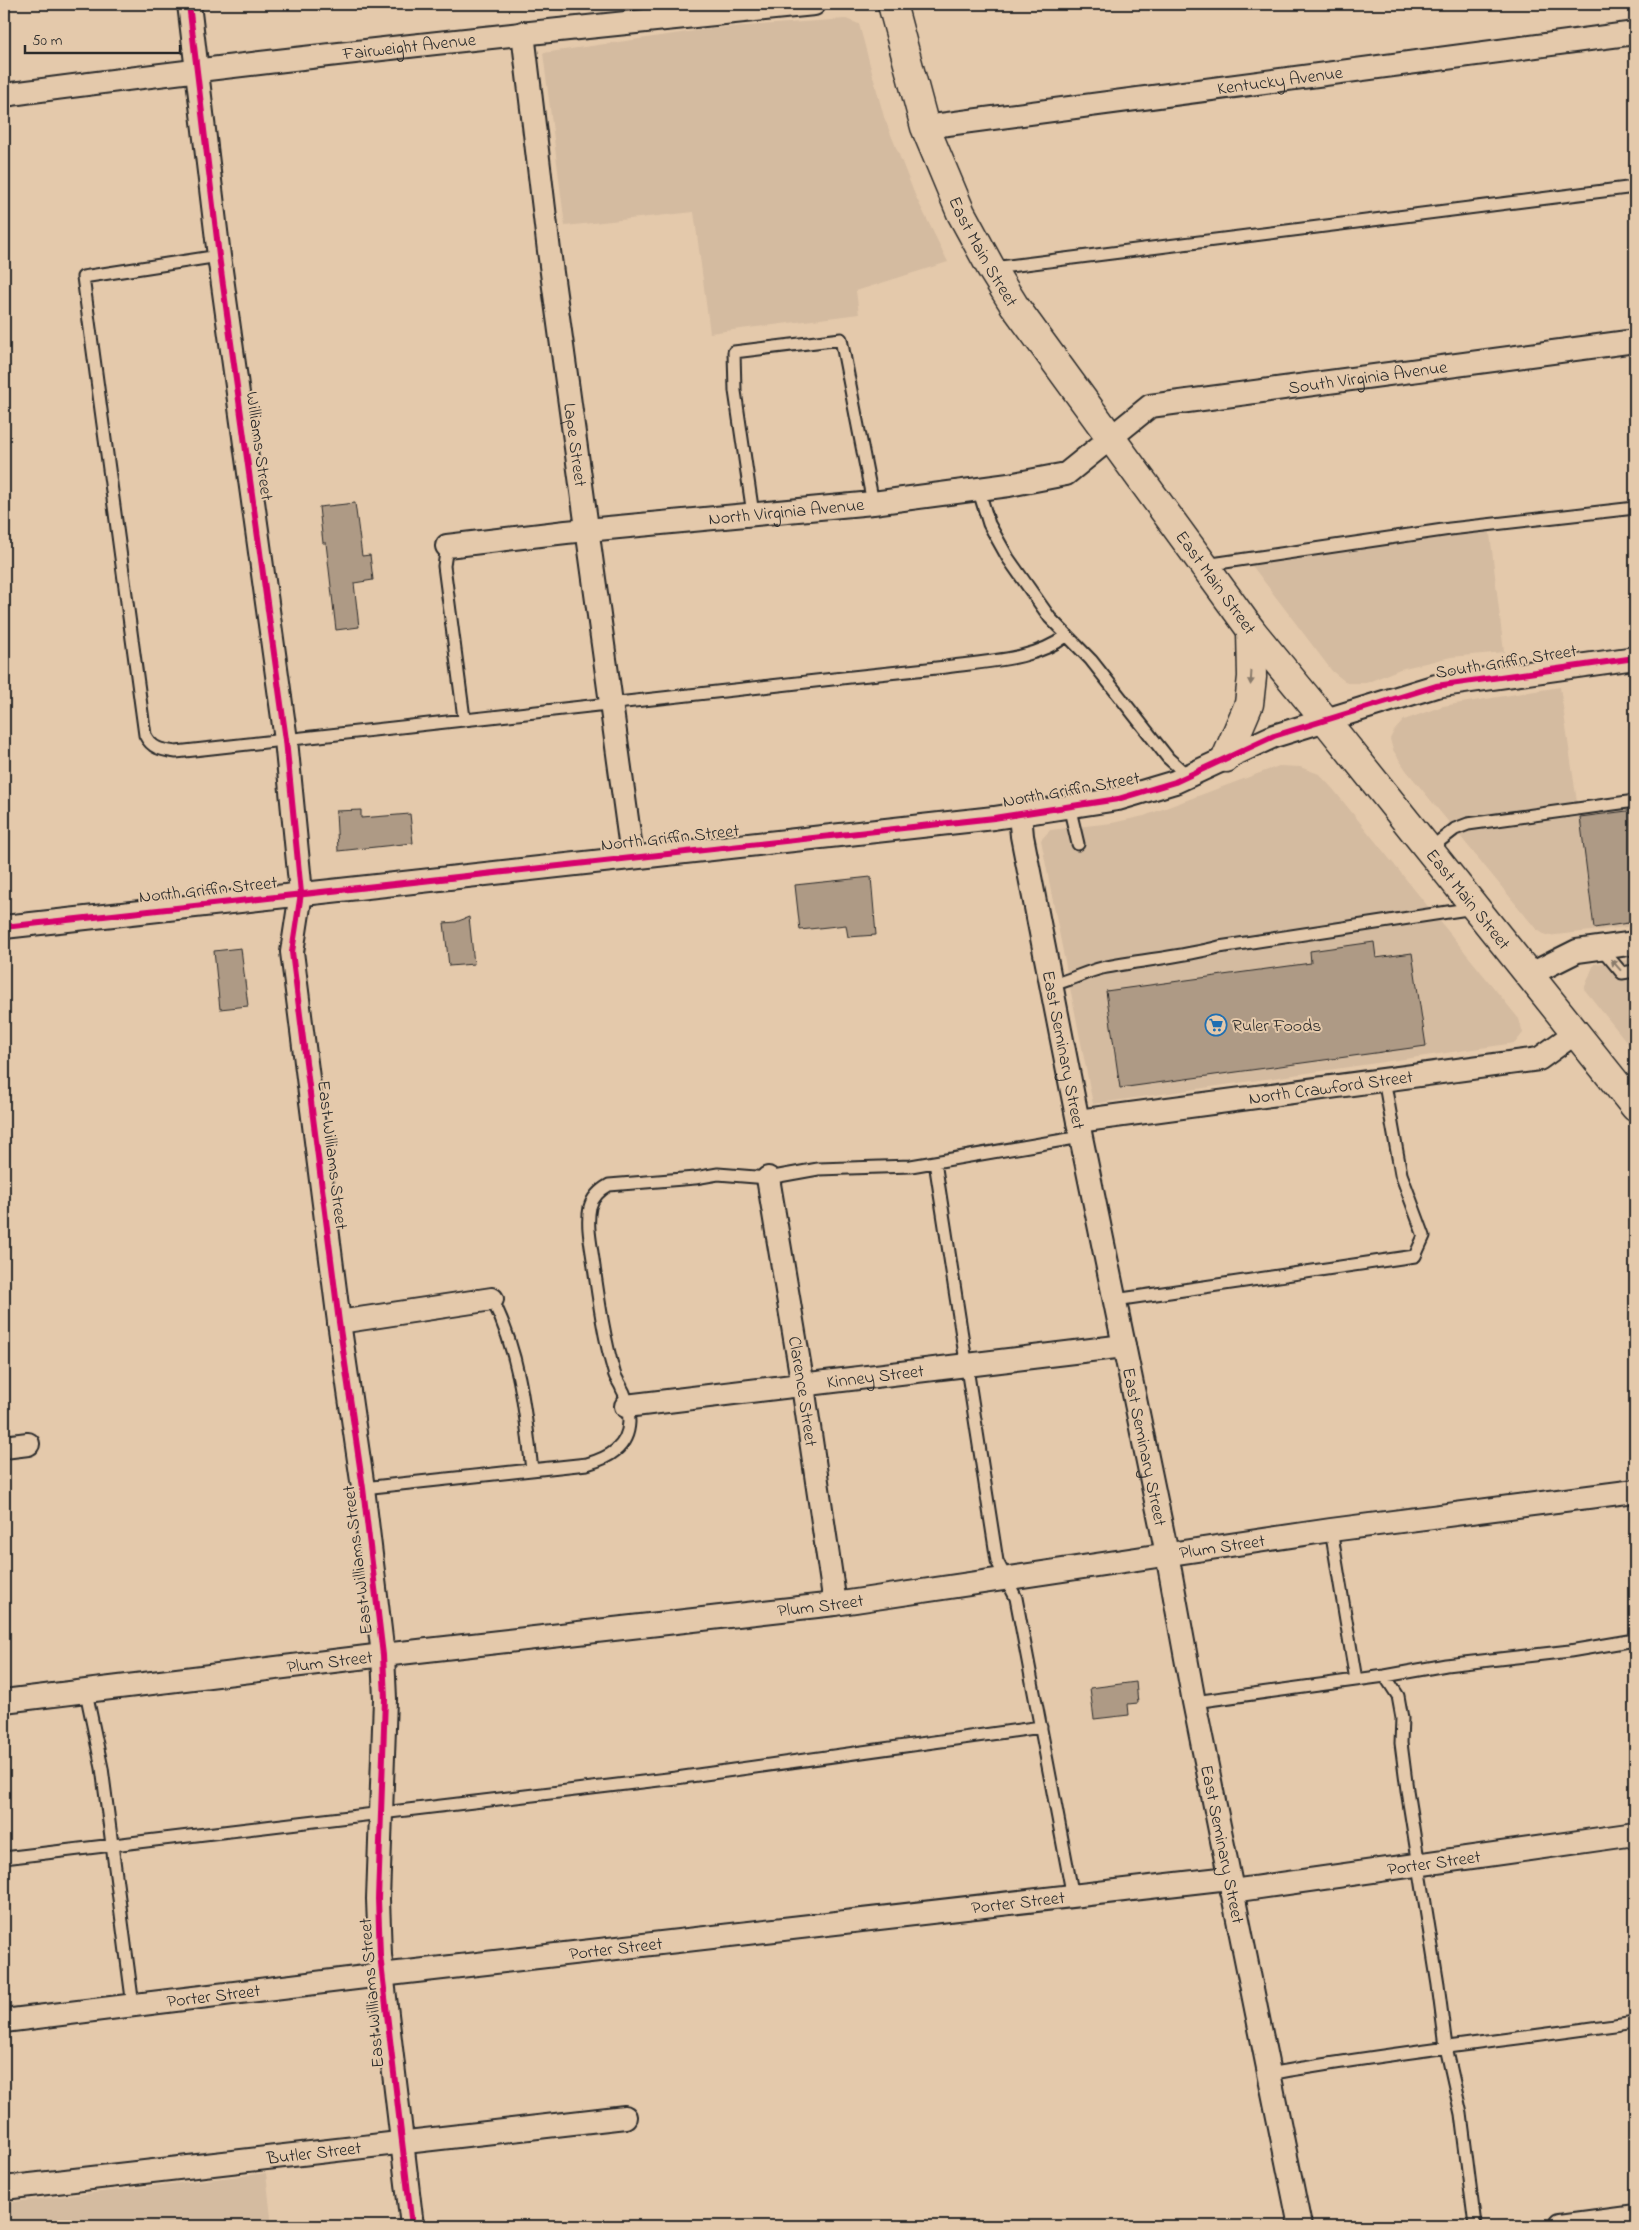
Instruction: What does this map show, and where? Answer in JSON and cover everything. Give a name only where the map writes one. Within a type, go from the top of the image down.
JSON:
[{"type":"main road","name":"East Main Street","points":[[892,4],[925,127],[961,214],[1014,305],[1251,630],[1635,1107]]},
{"type":"main road","points":[[1226,758],[1249,704],[1252,677],[1251,630]]},
{"type":"street","name":"Williams Street","points":[[189,4],[219,256],[286,740],[301,893]]},
{"type":"street","name":"Fairweight Avenue","points":[[4,95],[196,70],[523,33],[814,4]]},
{"type":"street","name":"Lape Street","points":[[523,33],[549,251],[632,856]]},
{"type":"street","name":"Kentucky Avenue","points":[[925,127],[1635,33]]},
{"type":"street","name":"South Virginia Avenue","points":[[1111,438],[1150,406],[1635,342]]},
{"type":"street","name":"North Virginia Avenue","points":[[447,546],[872,502],[1066,474],[1111,438]]},
{"type":"street","name":"South Griffin Street","points":[[1326,721],[1436,686],[1635,658]]},
{"type":"street","name":"North Griffin Street","points":[[4,927],[1020,814],[1118,799],[1175,782],[1274,736],[1326,721]]},
{"type":"street","name":"East Seminary Street","points":[[1020,814],[1022,836],[1079,1129],[1167,1554],[1194,1702],[1300,2226]]},
{"type":"street","name":"East Williams Street","points":[[301,893],[292,952],[339,1322],[363,1488],[383,1654],[385,1699],[378,1899],[381,1975],[412,2226]]},
{"type":"street","points":[[1529,975],[1577,951],[1635,943]]},
{"type":"street","name":"North Crawford Street","points":[[1079,1129],[1384,1080],[1539,1059],[1575,1033]]},
{"type":"street","name":"Clarence Street","points":[[768,1178],[803,1386],[835,1604]]},
{"type":"street","points":[[339,1322],[492,1299]]},
{"type":"street","name":"Kinney Street","points":[[626,1406],[1124,1346]]},
{"type":"street","points":[[4,1447],[28,1444]]},
{"type":"street","name":"Plum Street","points":[[4,1701],[383,1654],[835,1604],[1331,1530],[1635,1491]]},
{"type":"street","name":"Porter Street","points":[[4,2021],[381,1975],[1073,1897],[1231,1884],[1419,1864],[1635,1834]]},
{"type":"street","name":"Butler Street","points":[[4,2188],[625,2117]]},
{"type":"street","points":[[1560,2226],[1635,2216]]},
{"type":"lane","points":[[991,268],[1635,187]]},
{"type":"lane","points":[[219,256],[83,277],[145,735],[150,745],[161,750],[176,752],[464,718],[954,666],[1016,657],[1052,647],[1066,636]]},
{"type":"lane","points":[[753,514],[735,391],[734,352],[841,340],[872,502]]},
{"type":"lane","points":[[978,488],[989,524],[1008,558],[1050,618],[1091,660],[1163,752],[1188,776]]},
{"type":"lane","points":[[1205,566],[1450,529],[1635,508]]},
{"type":"lane","points":[[447,546],[444,566],[464,718]]},
{"type":"lane","points":[[1428,850],[1455,829],[1468,824],[1635,801]]},
{"type":"lane","points":[[1068,806],[1078,844]]},
{"type":"lane","points":[[1051,985],[1069,981],[1101,969],[1188,955],[1220,947],[1474,908]]},
{"type":"lane","points":[[1600,948],[1622,973],[1635,971]]},
{"type":"lane","points":[[1115,1300],[1415,1256],[1424,1236],[1401,1174],[1384,1080]]},
{"type":"lane","points":[[363,1488],[587,1464],[605,1459],[616,1452],[625,1436],[629,1423],[624,1391],[614,1374],[601,1315],[590,1236],[590,1207],[600,1189],[609,1185],[695,1178],[718,1174],[768,1178],[818,1168],[911,1166],[1079,1129]]},
{"type":"lane","points":[[935,1162],[997,1561],[1016,1598],[1073,1897]]},
{"type":"lane","points":[[492,1299],[515,1356],[523,1392],[532,1470]]},
{"type":"lane","points":[[1331,1530],[1356,1680]]},
{"type":"lane","points":[[1194,1702],[1385,1676],[1446,1665],[1570,1651],[1635,1640]]},
{"type":"lane","points":[[1385,1676],[1398,1696],[1402,1718],[1401,1742],[1446,2047],[1461,2114],[1476,2226]]},
{"type":"lane","points":[[86,1692],[102,1768],[133,2006]]},
{"type":"lane","points":[[4,1858],[298,1822],[380,1815],[676,1778],[1041,1728]]},
{"type":"lane","points":[[1269,2074],[1356,2058],[1635,2022]]},
{"type":"shaded area","points":[[846,19],[859,24],[884,117],[915,195],[948,262],[856,291],[859,314],[710,333],[694,212],[565,226],[543,53],[715,28]]},
{"type":"shaded area","points":[[1489,525],[1504,652],[1451,657],[1400,669],[1366,683],[1347,683],[1332,671],[1247,559]]},
{"type":"shaded area","points":[[1560,687],[1578,809],[1635,801],[1635,926],[1547,936],[1536,929],[1406,770],[1393,750],[1390,739],[1394,731],[1404,720],[1443,706]]},
{"type":"shaded area","points":[[1279,766],[1300,767],[1319,774],[1333,789],[1519,1019],[1523,1033],[1515,1043],[1093,1104],[1041,840],[1050,830],[1112,823],[1144,816]]},
{"type":"shaded area","points":[[1635,959],[1635,1052],[1584,989],[1594,964]]},
{"type":"shaded area","points":[[266,2173],[272,2226],[4,2226],[4,2203]]},
{"type":"building","points":[[355,503],[362,556],[370,555],[373,580],[354,583],[359,627],[336,630],[326,543],[323,543],[319,507]]},
{"type":"building","points":[[361,810],[361,818],[410,814],[413,843],[338,851],[336,811]]},
{"type":"building","points":[[1635,810],[1635,922],[1594,928],[1580,817]]},
{"type":"building","points":[[871,877],[876,935],[848,937],[846,925],[800,930],[795,885]]},
{"type":"building","points":[[469,917],[474,964],[449,966],[444,923],[456,922]]},
{"type":"building","name":"Ruler Foods","points":[[1374,942],[1376,958],[1412,953],[1426,1046],[1120,1088],[1106,991],[1311,963],[1310,951]]},
{"type":"building","points":[[241,948],[248,1006],[220,1009],[214,951]]},
{"type":"building","points":[[1136,1682],[1138,1703],[1128,1704],[1129,1715],[1094,1719],[1090,1688]]},
{"type":"cycle path","points":[[189,4],[219,256],[286,740],[301,893],[292,952],[339,1322],[363,1488],[383,1655],[385,1699],[378,1899],[380,1955],[412,2226]]},
{"type":"cycle path","points":[[4,927],[994,818],[1118,799],[1175,782],[1274,736],[1436,686],[1635,658]]},
{"type":"place","name":"Ruler Foods","points":[[1216,1025]]}]
